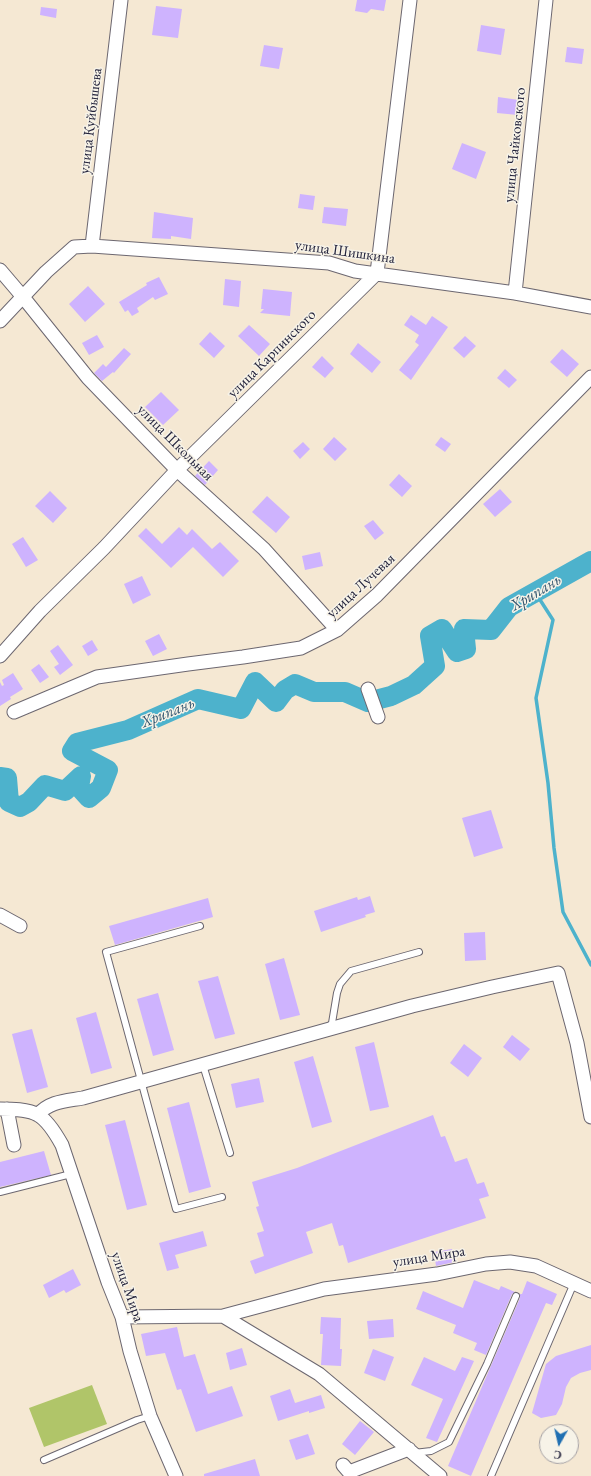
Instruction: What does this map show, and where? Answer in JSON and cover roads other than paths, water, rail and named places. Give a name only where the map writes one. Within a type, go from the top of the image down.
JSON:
[{"type":"street","name":"улица Куйбышева","points":[[92,246],[121,0]]},
{"type":"street","points":[[377,273],[410,0]]},
{"type":"street","name":"улица Чайковского","points":[[515,293],[546,0]]},
{"type":"street","name":"улица Шишкина","points":[[0,321],[46,272],[74,247],[92,246],[329,263],[355,271],[515,293],[591,307]]},
{"type":"street","name":"улица Школьная","points":[[0,270],[88,378],[177,470],[264,549],[338,630]]},
{"type":"street","name":"улица Карпинского","points":[[0,656],[40,611],[104,548],[177,470],[377,273]]},
{"type":"street","name":"улица Лучевая","points":[[14,712],[96,677],[243,658],[301,648],[338,630],[406,567],[591,377]]},
{"type":"street","points":[[368,689],[378,717]]},
{"type":"street","points":[[0,916],[20,926]]},
{"type":"street","points":[[14,1145],[3,1109],[16,1109],[38,1115],[43,1108],[58,1102],[83,1098],[324,1032],[412,1006],[558,973],[577,1043],[591,1117]]},
{"type":"street","name":"улица Мира","points":[[38,1115],[54,1132],[62,1145],[122,1317],[130,1351],[150,1416],[176,1476]]},
{"type":"street","name":"улица Мира","points":[[122,1317],[223,1316],[324,1289],[436,1274],[486,1264],[510,1262],[536,1266],[591,1290]]},
{"type":"street","points":[[223,1316],[318,1374],[376,1424],[412,1451],[440,1476]]},
{"type":"street","points":[[343,1465],[349,1472],[412,1451]]},
{"type":"lane","points":[[200,926],[106,952],[176,1209],[222,1197]]},
{"type":"lane","points":[[324,1032],[332,1023],[340,984],[351,971],[419,952]]},
{"type":"lane","points":[[203,1065],[230,1153]]},
{"type":"lane","points":[[0,1192],[72,1174]]},
{"type":"lane","points":[[491,1476],[574,1283]]},
{"type":"lane","points":[[412,1451],[431,1451],[450,1442],[487,1364],[516,1296]]},
{"type":"lane","points":[[44,1460],[136,1420],[150,1416]]},
{"type":"waterway","name":"Хрипань","points":[[0,777],[7,778],[9,802],[20,807],[29,802],[45,785],[65,791],[81,776],[79,787],[89,798],[101,788],[108,770],[72,751],[77,743],[128,730],[198,699],[241,709],[255,682],[276,702],[285,690],[295,684],[314,692],[345,692],[368,702],[391,696],[414,685],[435,666],[430,636],[442,629],[457,652],[466,649],[464,629],[491,630],[509,607],[591,561]]},
{"type":"waterway","points":[[535,592],[553,620],[536,698],[548,783],[554,848],[563,912],[591,965]]}]
